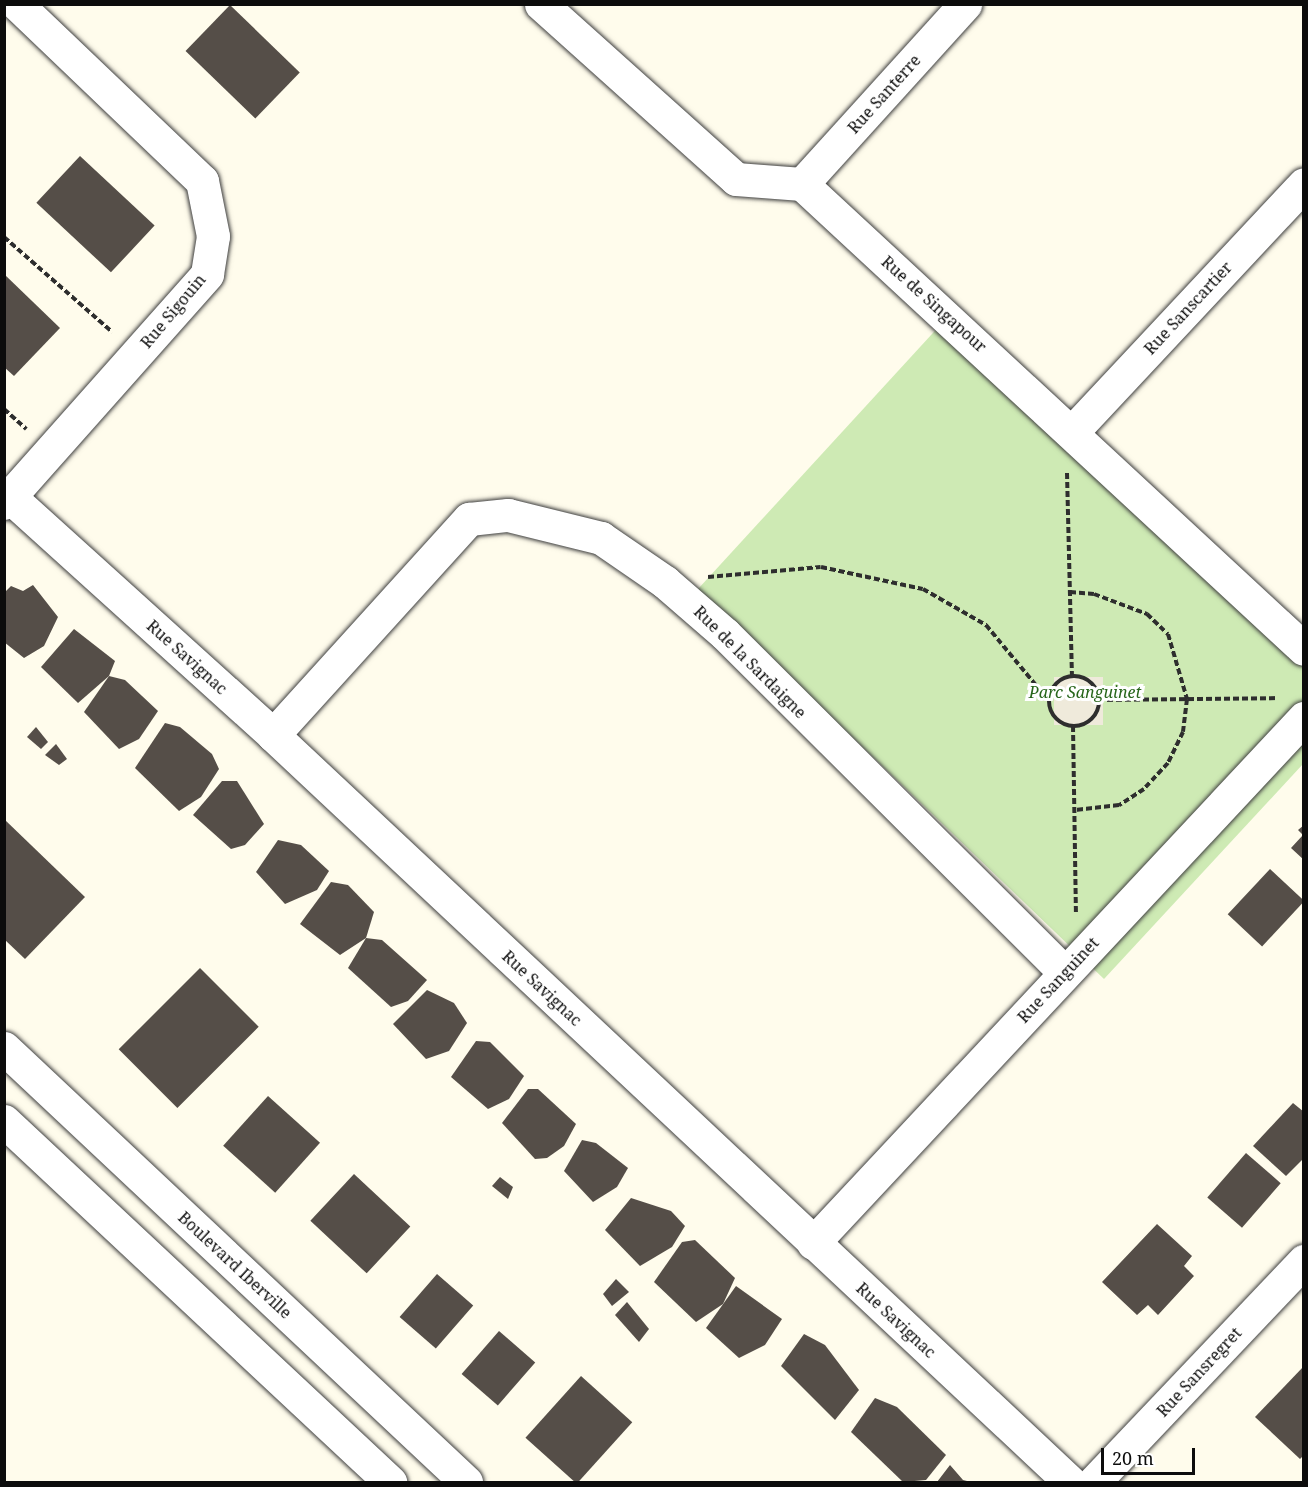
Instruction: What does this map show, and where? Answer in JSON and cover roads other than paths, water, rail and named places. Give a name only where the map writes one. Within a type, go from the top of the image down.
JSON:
[{"type":"street","name":"Rue Sigouin","points":[[7,500],[207,274],[213,236],[202,181],[17,4]]},
{"type":"street","points":[[542,4],[736,179],[802,184]]},
{"type":"street","name":"Rue Santerre","points":[[802,184],[965,4]]},
{"type":"street","name":"Rue de Singapour","points":[[802,184],[1069,428],[1304,649]]},
{"type":"street","name":"Rue Sanscartier","points":[[1069,428],[1304,184]]},
{"type":"street","name":"Rue Savignac","points":[[7,500],[273,735],[1070,1482]]},
{"type":"street","name":"Rue de la Sardaigne","points":[[273,735],[469,519],[508,515],[601,538],[666,582],[725,634],[1070,966]]},
{"type":"street","name":"Rue Sanguinet","points":[[813,1243],[1070,966],[1298,708]]},
{"type":"street","name":"Boulevard Iberville","points":[[4,1048],[466,1482]]},
{"type":"street","points":[[4,1121],[390,1482]]},
{"type":"street","name":"Rue Sansregret","points":[[1094,1482],[1304,1261]]},
{"type":"park label","name":"Parc Sanguinet","points":[[1085,692]]}]
